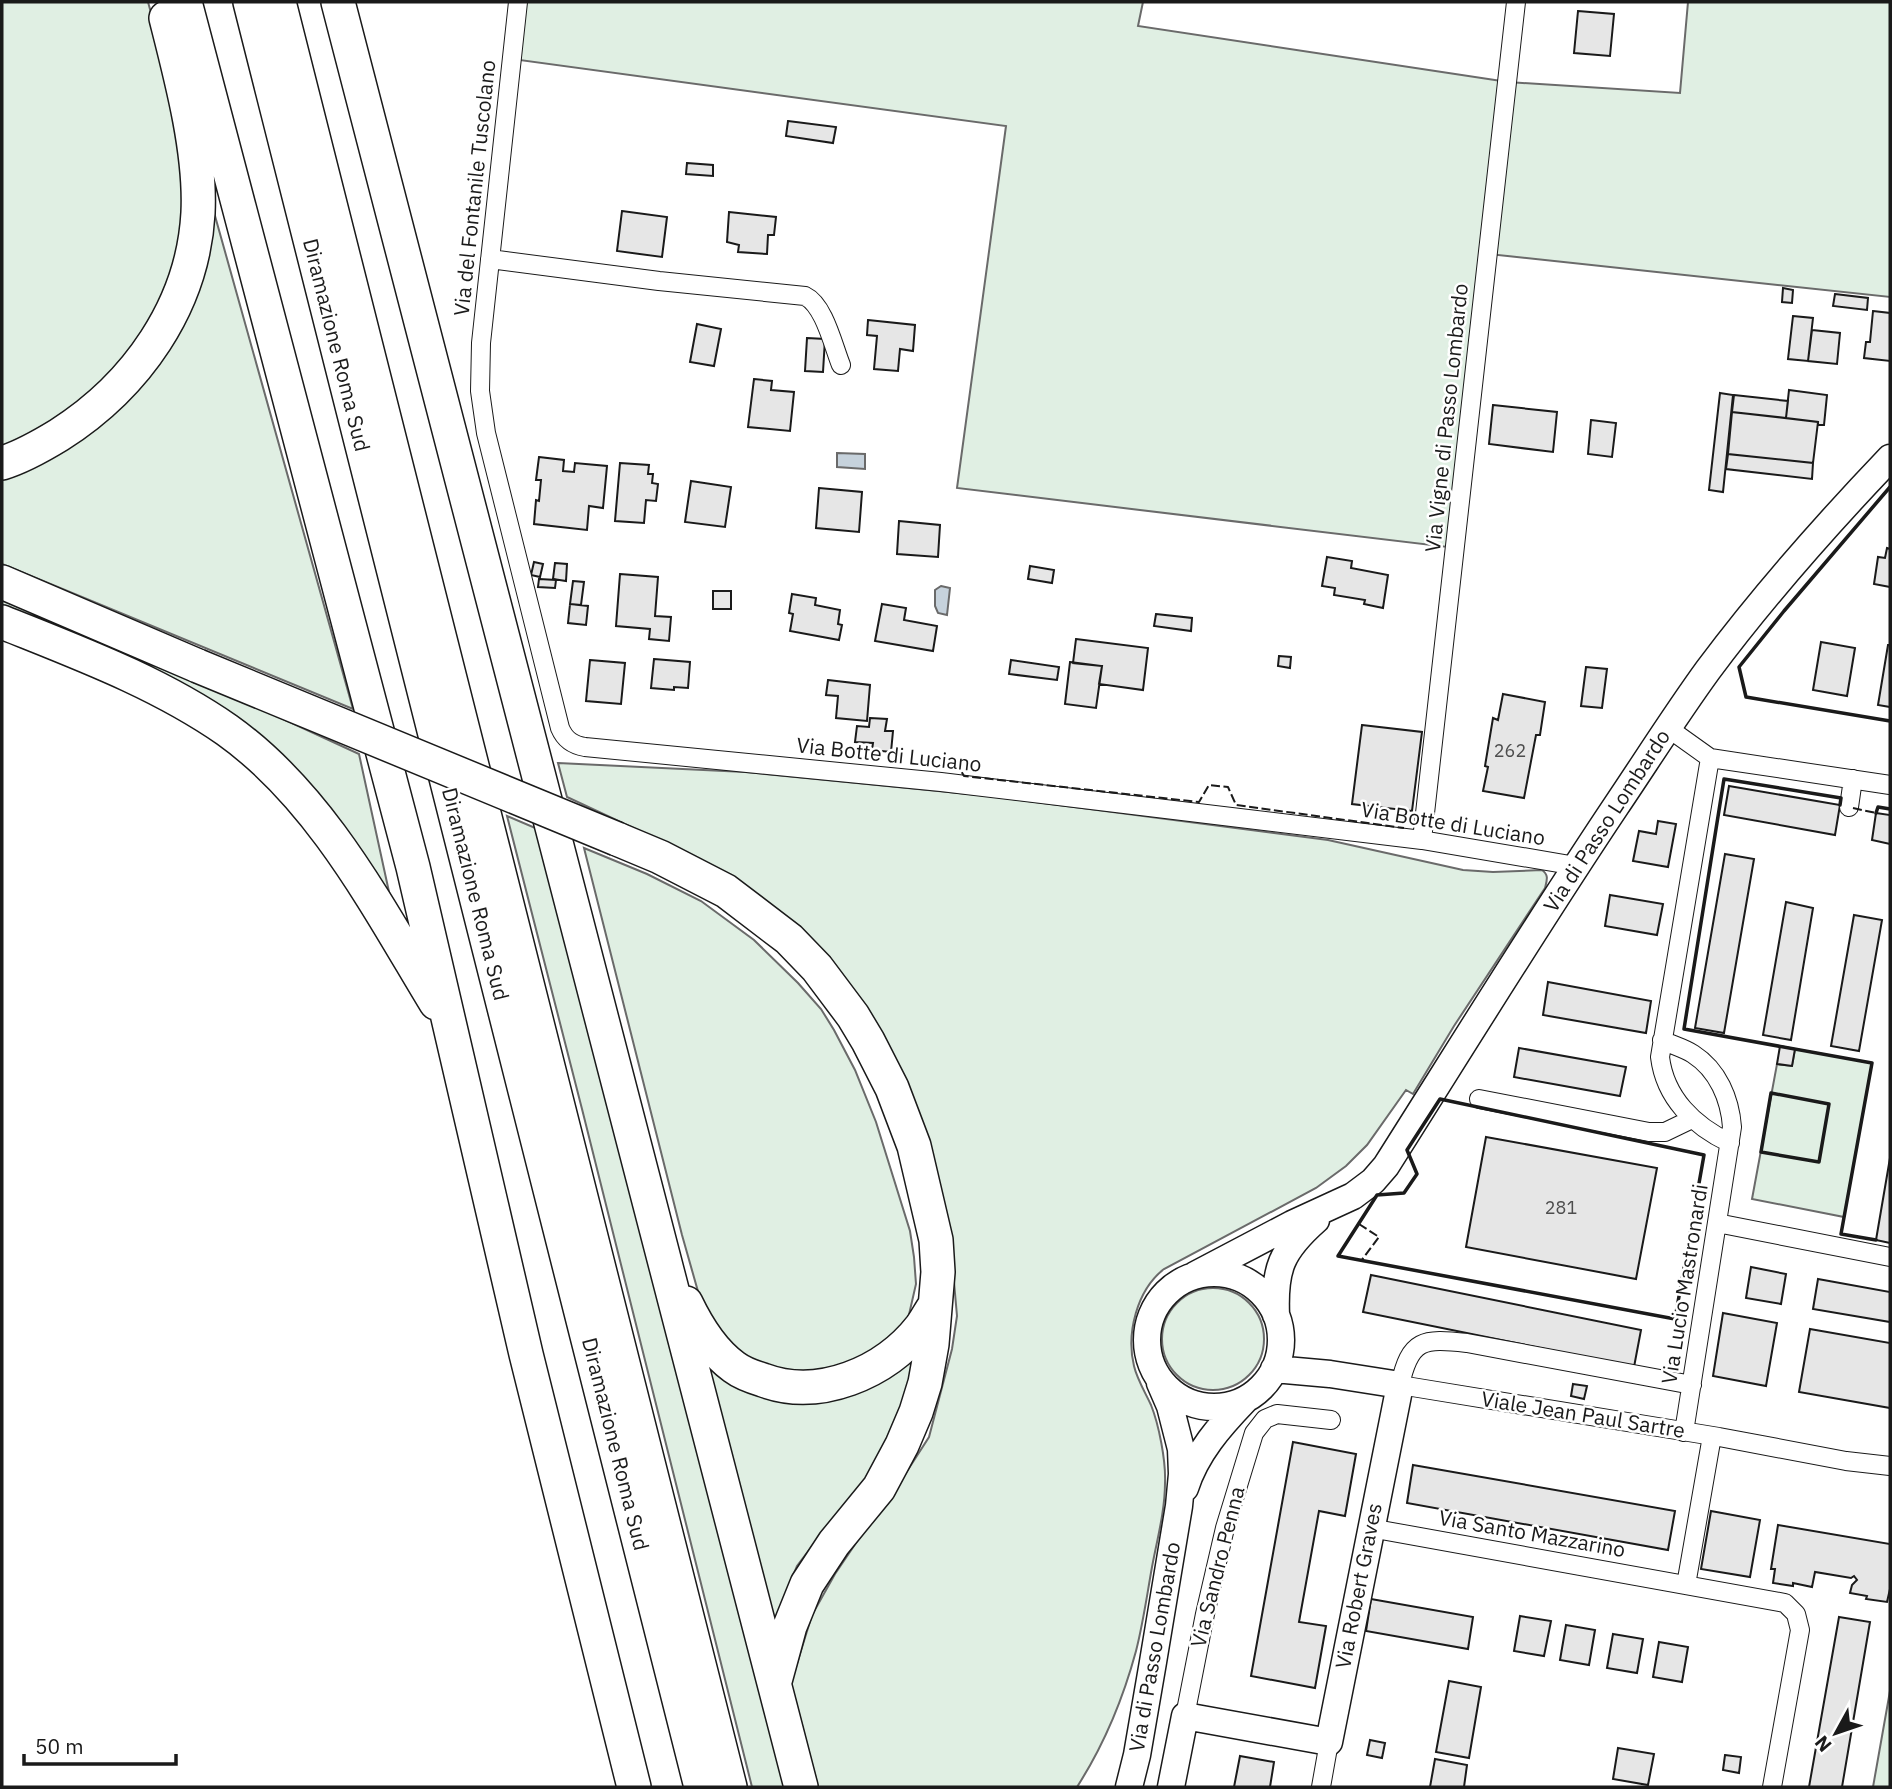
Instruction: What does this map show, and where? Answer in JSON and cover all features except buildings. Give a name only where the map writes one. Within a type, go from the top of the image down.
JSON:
[{"type":"highway","points":[[2,464],[58,436],[113,394],[158,337],[181,293],[197,225],[197,182],[192,135],[162,2]]},
{"type":"highway","points":[[185,2],[428,927],[526,1354],[634,1787]]},
{"type":"highway","name":"Diramazione Roma Sud","points":[[250,2],[701,1787]]},
{"type":"highway","name":"Diramazione Roma Sud","points":[[279,2],[730,1787]]},
{"type":"highway","points":[[338,2],[801,1787]]},
{"type":"highway","points":[[2,582],[660,857],[699,876],[752,909],[805,954],[846,1005],[889,1081],[914,1146],[936,1240],[938,1262],[932,1344],[925,1383],[902,1446],[879,1488],[834,1543],[807,1584],[790,1626],[774,1683]]},
{"type":"highway","points":[[2,622],[153,686],[227,730],[259,757],[287,784],[336,845],[449,1024]]},
{"type":"highway","points":[[661,1246],[690,1313],[718,1352],[738,1370],[787,1387],[808,1388],[833,1384],[876,1365],[918,1331],[935,1304]]},
{"type":"street","name":"Via del Fontanile Tuscolano","points":[[480,379],[480,355],[518,2]]},
{"type":"street","name":"Via Vigne di Passo Lombardo","points":[[1422,840],[1516,2]]},
{"type":"street","points":[[490,259],[659,281],[805,296],[820,309],[841,365]]},
{"type":"street","name":"Via Botte di Luciano","points":[[480,379],[486,433],[560,728],[568,740],[577,745],[941,782],[1422,840],[1576,866]]},
{"type":"street","name":"Via di Passo Lombardo","points":[[1276,1316],[1276,1282],[1285,1256],[1303,1231],[1367,1187],[1386,1166],[1576,866],[1715,661],[1776,585],[1890,458]]},
{"type":"street","points":[[1668,728],[1710,758],[1890,785]]},
{"type":"street","points":[[1710,758],[1662,1040],[1661,1067],[1678,1103],[1692,1119],[1730,1143]]},
{"type":"street","points":[[1849,807],[1853,779]]},
{"type":"street","name":"Via Lucio Mastronardi","points":[[1662,1040],[1694,1054],[1717,1078],[1729,1106],[1732,1127],[1684,1432]]},
{"type":"street","points":[[1479,1099],[1649,1132],[1665,1132],[1692,1119]]},
{"type":"street","name":"Via di Passo Lombardo","points":[[1195,1275],[1346,1199]]},
{"type":"street","points":[[1717,1223],[1890,1257]]},
{"type":"street","points":[[1218,1273],[1240,1278],[1258,1289],[1272,1306],[1276,1316],[1280,1326],[1281,1348],[1275,1369],[1262,1387],[1235,1404],[1214,1408],[1192,1404],[1172,1393],[1157,1375],[1148,1355],[1149,1321],[1159,1300],[1175,1284],[1195,1275],[1218,1273]]},
{"type":"street","points":[[1400,1385],[1406,1363],[1417,1347],[1428,1341],[1444,1340],[1692,1385]]},
{"type":"street","name":"Viale Jean Paul Sartre","points":[[1275,1369],[1400,1385],[1712,1436],[1846,1461],[1890,1466]]},
{"type":"street","name":"Via di Passo Lombardo","points":[[1129,1787],[1137,1755],[1182,1474],[1181,1449],[1170,1406],[1157,1375]]},
{"type":"street","name":"Via Robert Graves","points":[[1321,1787],[1400,1385]]},
{"type":"street","name":"Via di Passo Lombardo","points":[[1179,1506],[1189,1476],[1201,1454],[1245,1400]]},
{"type":"street","name":"Via Sandro Penna","points":[[1171,1787],[1209,1596],[1225,1528],[1254,1433],[1265,1419],[1277,1414],[1331,1420]]},
{"type":"street","points":[[1686,1585],[1712,1436]]},
{"type":"street","name":"Via Santo Mazzarino","points":[[1370,1528],[1779,1601],[1791,1608],[1799,1619],[1800,1630],[1772,1787]]},
{"type":"street","points":[[1185,1716],[1329,1742]]},
{"type":"green space","points":[[2,2],[148,2],[166,67],[185,169],[180,244],[162,300],[128,353],[102,382],[66,412],[2,451]]},
{"type":"green space","points":[[518,2],[1143,2],[1138,26],[1508,82],[1680,93],[1688,2],[1890,2],[1890,297],[1489,254],[1456,548],[957,488],[1006,126],[512,59]]},
{"type":"green space","points":[[210,198],[353,709],[2,564],[2,476],[108,410]]},
{"type":"green space","points":[[2,596],[194,678],[359,754],[391,901],[317,802],[2,606]]},
{"type":"green space","points":[[558,763],[745,772],[989,796],[1328,840],[1463,870],[1542,870],[1546,874],[1545,888],[1454,1026],[1413,1094],[1406,1090],[1367,1145],[1346,1166],[1316,1188],[1164,1269],[1147,1288],[1133,1326],[1132,1353],[1135,1371],[1151,1405],[1159,1433],[1165,1474],[1164,1504],[1141,1630],[1131,1669],[1104,1738],[1077,1787],[818,1787],[791,1683],[812,1615],[835,1574],[929,1437],[952,1349],[957,1316],[953,1271],[896,1080],[702,860],[567,797]]},
{"type":"green space","points":[[507,816],[540,830],[786,1787],[752,1787]]},
{"type":"green space","points":[[584,848],[647,874],[701,901],[754,940],[798,983],[821,1009],[834,1030],[855,1070],[876,1122],[910,1231],[916,1284],[908,1319],[888,1346],[806,1379],[736,1356],[701,1302]]},
{"type":"green space","points":[[1795,1049],[1872,1063],[1844,1217],[1752,1199],[1777,1064],[1792,1066]]},
{"type":"green space","points":[[1213,1288],[1233,1292],[1249,1303],[1260,1319],[1264,1339],[1260,1359],[1249,1375],[1233,1386],[1213,1390],[1193,1386],[1177,1375],[1166,1359],[1162,1339],[1166,1319],[1177,1303],[1193,1292]]},
{"type":"green space","points":[[913,1350],[910,1385],[871,1475],[797,1566],[780,1614],[772,1626],[706,1356],[767,1395]]},
{"type":"green space","points":[[1890,1691],[1890,1787],[1873,1787]]},
{"type":"shaded area","points":[[837,453],[865,454],[865,469],[837,467]]},
{"type":"shaded area","points":[[941,586],[950,588],[947,615],[938,613],[935,606],[935,590]]},
{"type":"fence","points":[[932,757],[954,759],[964,776],[1199,802],[1209,785],[1228,787],[1236,805],[1404,828]]},
{"type":"fence","points":[[1853,808],[1876,813]]},
{"type":"fence","points":[[1359,1224],[1379,1237],[1361,1261]]},
{"type":"wall","points":[[1890,487],[1739,667],[1746,697],[1890,721]]},
{"type":"wall","points":[[1840,805],[1841,798],[1724,779],[1684,1029],[1872,1063],[1841,1234],[1876,1240]]},
{"type":"wall","points":[[1876,813],[1878,807],[1890,809]]},
{"type":"wall","points":[[1771,1093],[1829,1104],[1819,1162],[1761,1152],[1771,1093]]},
{"type":"wall","points":[[1440,1099],[1704,1155],[1675,1319],[1338,1256],[1377,1195],[1404,1193],[1417,1174],[1407,1150],[1440,1099]]}]
